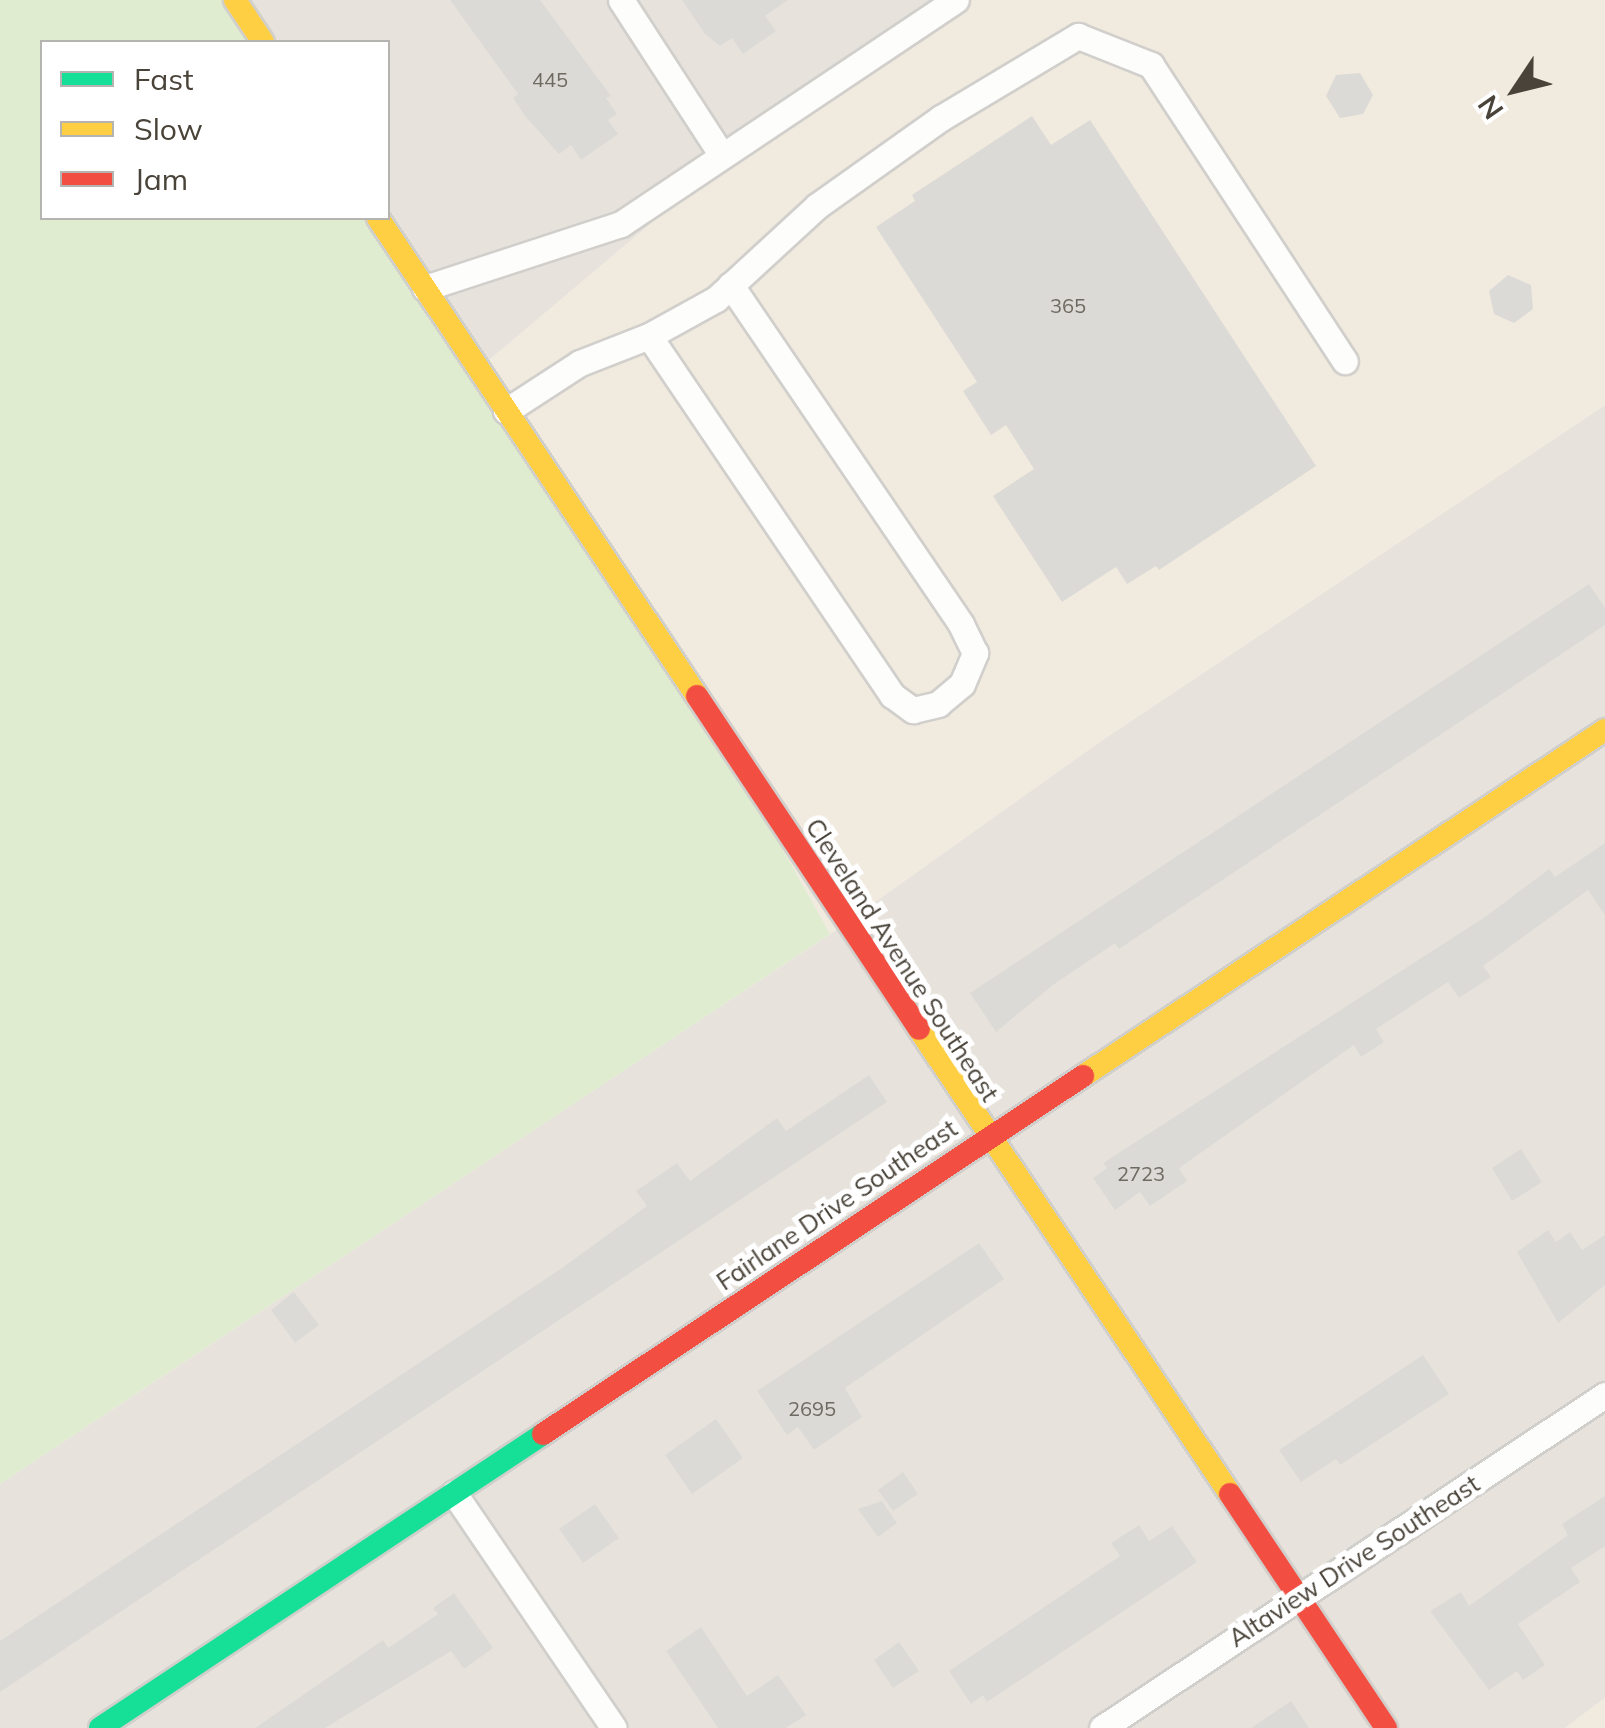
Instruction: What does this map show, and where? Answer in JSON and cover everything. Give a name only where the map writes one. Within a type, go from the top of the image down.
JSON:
[{"type":"main road","points":[[234,0],[262,40]]},
{"type":"main road","name":"Cleveland Avenue Southeast","points":[[379,220],[987,1138],[1386,1728]]},
{"type":"main road","name":"Fairlane Drive Southeast","points":[[100,1728],[1605,730]]},
{"type":"street","points":[[621,0],[721,154]]},
{"type":"street","points":[[425,288],[565,247],[621,224],[956,0]]},
{"type":"street","points":[[506,412],[580,362],[649,336],[731,285],[817,206],[940,118],[1078,36],[1152,65],[1345,360]]},
{"type":"street","points":[[649,336],[892,695],[913,710],[938,704],[962,684],[975,653],[962,624],[731,285]]},
{"type":"street","name":"Altaview Drive Southeast","points":[[1102,1728],[1605,1395]]},
{"type":"street","points":[[454,1494],[614,1728]]},
{"type":"shaded area","points":[[248,0],[941,0],[782,113],[488,361],[390,212],[390,40],[275,40]]},
{"type":"shaded area","points":[[941,0],[1605,0],[1605,405],[1101,741],[830,934],[667,642],[488,361],[782,113]]},
{"type":"shaded area","points":[[1605,405],[1605,1698],[1565,1728],[0,1728],[0,1484],[830,934],[1101,741]]},
{"type":"shaded area","points":[[1605,1698],[1605,1728],[1565,1728]]},
{"type":"green space","points":[[0,0],[248,0],[275,40],[40,40],[40,220],[389,220],[667,642],[830,934],[0,1484]]},
{"type":"building","points":[[450,0],[540,0],[611,96],[606,98],[617,114],[608,120],[618,134],[581,160],[571,145],[559,154],[525,116],[513,98],[518,94]]},
{"type":"building","points":[[682,0],[788,0],[765,16],[776,31],[743,54],[732,38],[720,46],[705,34]]},
{"type":"building","points":[[1360,73],[1373,95],[1363,114],[1340,118],[1326,96],[1336,75]]},
{"type":"building","points":[[1032,116],[1051,145],[1090,120],[1316,466],[1159,570],[1156,566],[1127,584],[1116,567],[1062,602],[993,496],[1034,469],[1006,425],[991,435],[963,391],[977,382],[876,227],[915,201],[912,195]]},
{"type":"building","points":[[1508,275],[1531,285],[1533,309],[1514,323],[1494,314],[1489,291]]},
{"type":"building","points":[[1589,584],[1605,608],[1605,625],[1119,949],[1115,943],[1053,985],[996,1032],[970,993]]},
{"type":"building","points":[[1605,843],[1605,915],[1588,890],[1483,966],[1491,977],[1459,998],[1448,982],[1376,1029],[1384,1042],[1361,1057],[1354,1045],[1179,1168],[1187,1181],[1150,1206],[1140,1192],[1115,1210],[1093,1178],[1107,1168],[1103,1163],[1485,917],[1549,869],[1555,877]]},
{"type":"building","points":[[869,1075],[887,1102],[0,1692],[0,1641],[562,1268],[647,1206],[636,1191],[677,1163],[690,1181],[777,1118],[786,1131]]},
{"type":"building","points":[[1521,1149],[1542,1182],[1512,1201],[1492,1168]]},
{"type":"building","points":[[1548,1230],[1556,1242],[1570,1232],[1582,1250],[1605,1235],[1605,1285],[1558,1323],[1517,1252]]},
{"type":"building","points":[[979,1243],[1004,1279],[845,1388],[862,1417],[814,1450],[798,1427],[787,1435],[757,1391]]},
{"type":"building","points":[[294,1292],[319,1325],[295,1343],[271,1310]]},
{"type":"building","points":[[1423,1355],[1449,1394],[1340,1465],[1336,1459],[1301,1482],[1279,1450]]},
{"type":"building","points":[[716,1419],[743,1458],[692,1494],[665,1455]]},
{"type":"building","points":[[903,1472],[918,1494],[893,1511],[878,1490]]},
{"type":"building","points":[[1605,1496],[1605,1546],[1571,1568],[1580,1582],[1518,1624],[1545,1665],[1523,1680],[1517,1671],[1489,1690],[1430,1611],[1461,1592],[1469,1606],[1568,1535],[1562,1524]]},
{"type":"building","points":[[882,1501],[897,1523],[878,1537],[858,1509]]},
{"type":"building","points":[[595,1504],[619,1538],[583,1563],[559,1529]]},
{"type":"building","points":[[1139,1525],[1149,1541],[1172,1526],[1197,1562],[987,1702],[983,1695],[971,1704],[949,1671],[1120,1556],[1111,1543]]},
{"type":"building","points":[[454,1593],[493,1648],[464,1669],[451,1651],[325,1728],[255,1728],[383,1640],[388,1648],[438,1614],[433,1608]]},
{"type":"building","points":[[701,1627],[747,1696],[778,1675],[806,1715],[786,1728],[718,1728],[666,1651]]},
{"type":"building","points":[[899,1642],[919,1671],[893,1688],[874,1660]]},
{"type":"building","points":[[1291,1701],[1309,1728],[1251,1728]]},
{"type":"traffic: fast","points":[[100,1728],[543,1434]]},
{"type":"traffic: slow","points":[[235,0],[262,40]]},
{"type":"traffic: slow","points":[[379,220],[697,696]]},
{"type":"traffic: slow","points":[[1083,1076],[1605,730]]},
{"type":"traffic: slow","points":[[919,1029],[1230,1494]]},
{"type":"traffic: jam","points":[[697,696],[919,1029]]},
{"type":"traffic: jam","points":[[543,1434],[1083,1076]]},
{"type":"traffic: jam","points":[[1230,1494],[1386,1728]]}]
